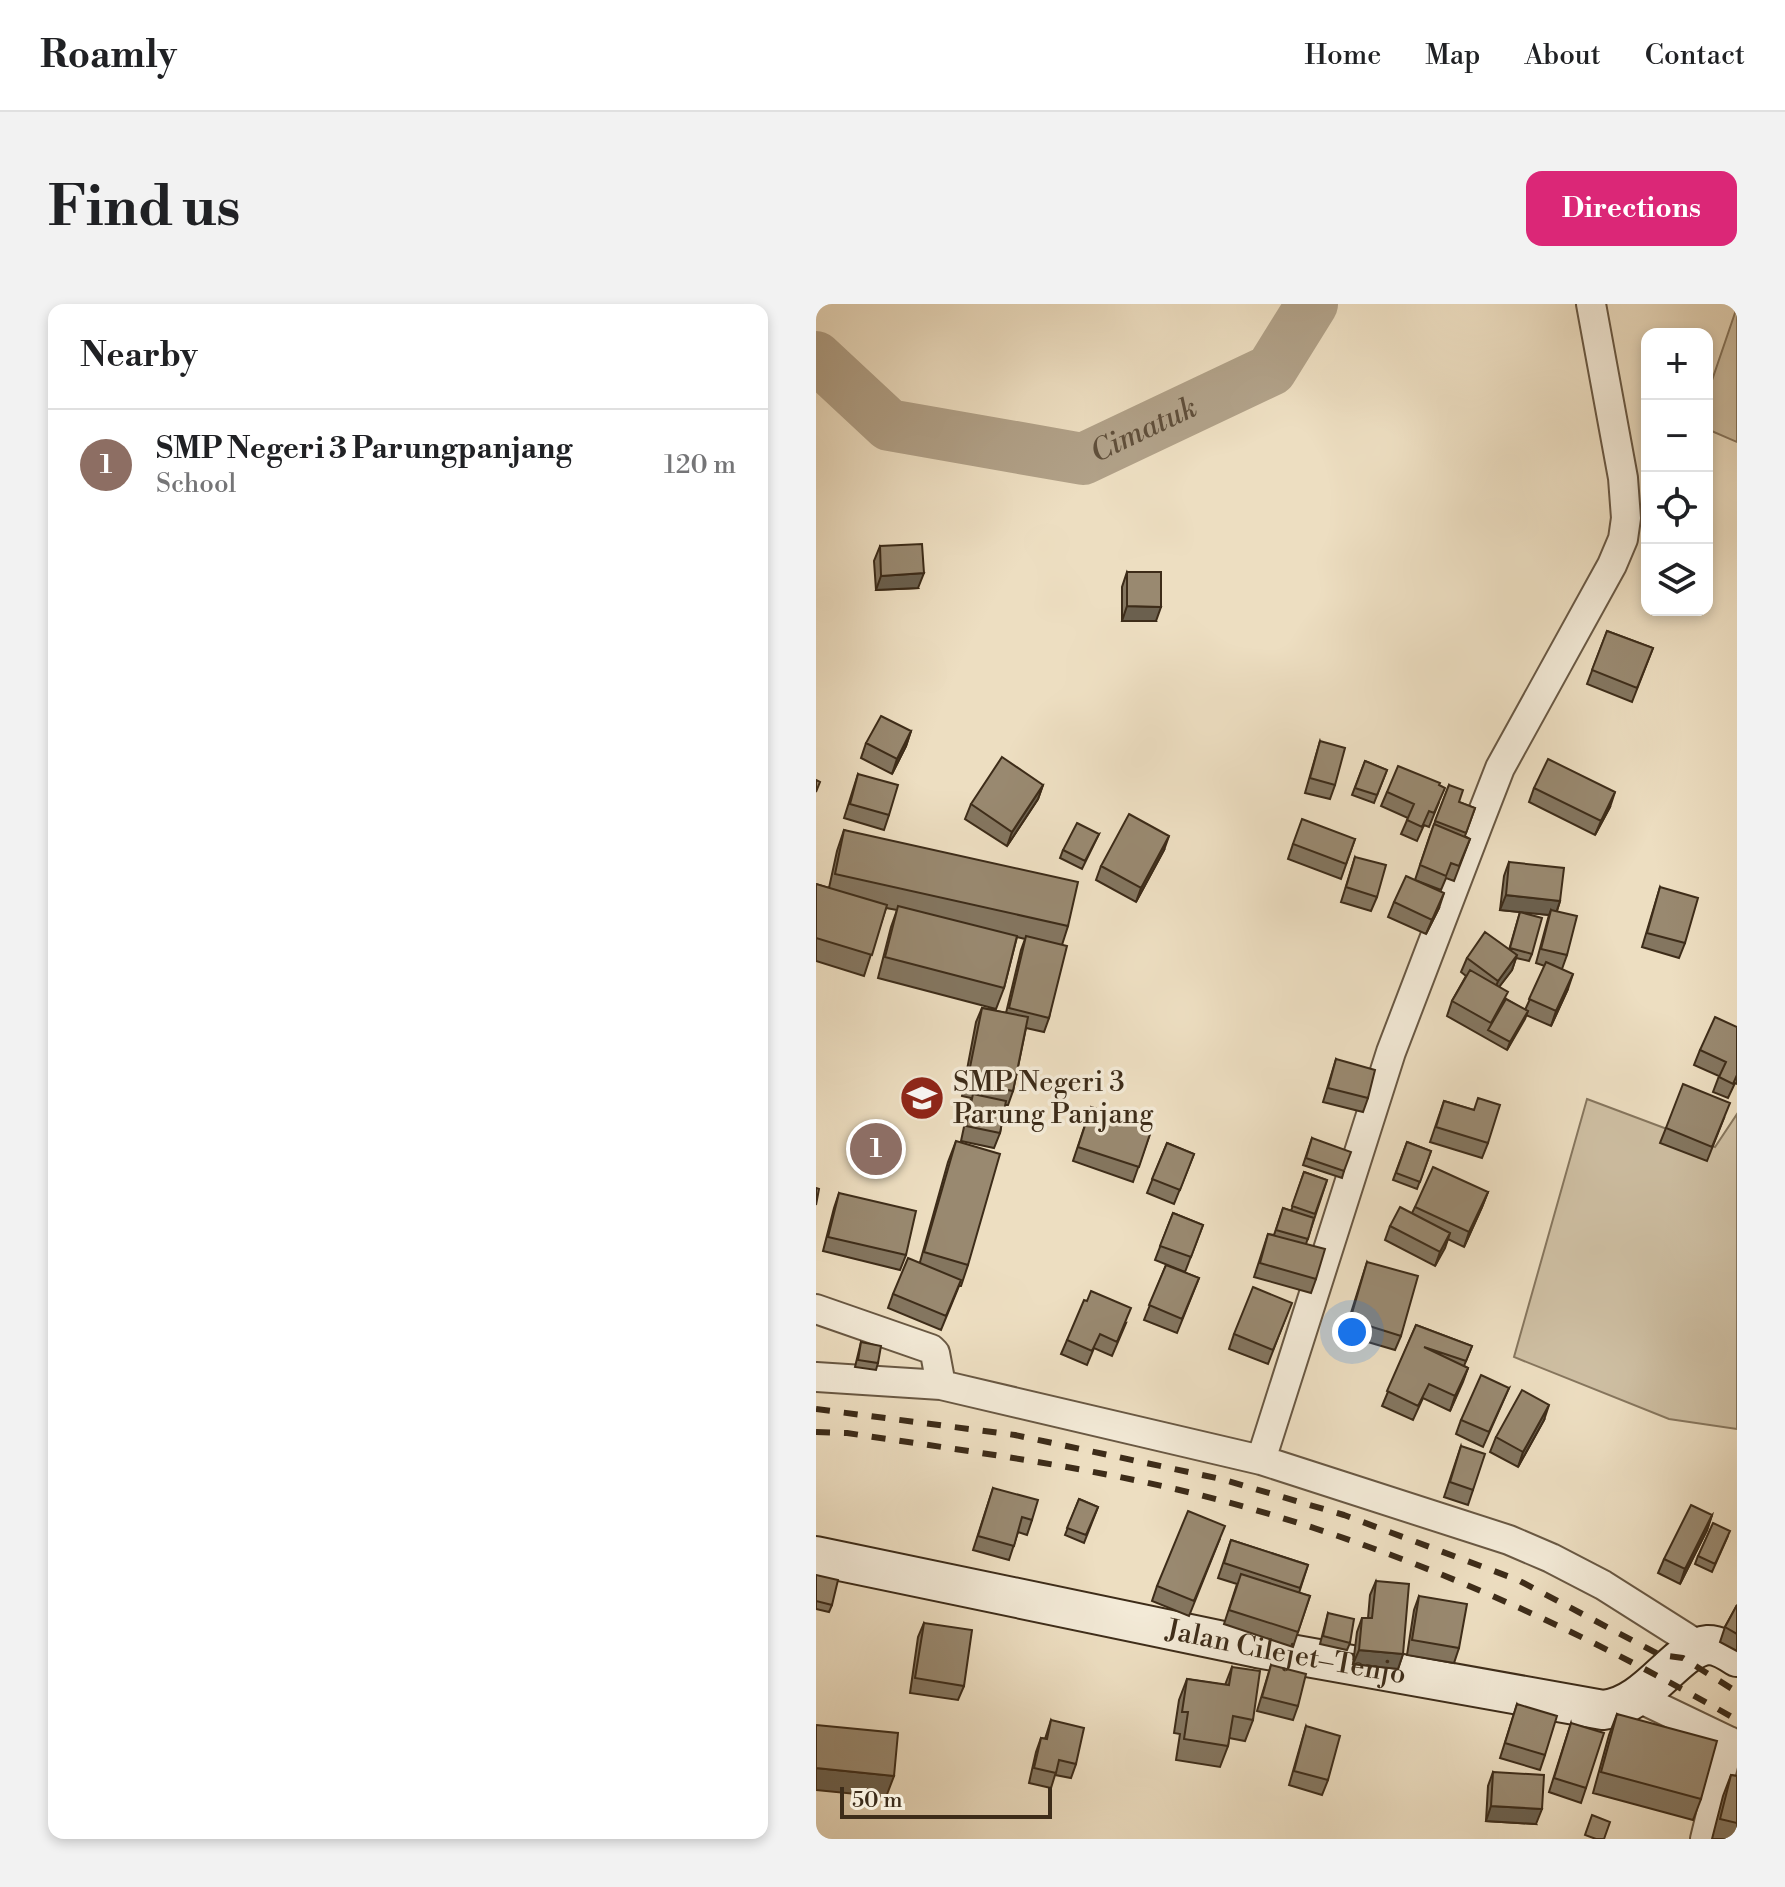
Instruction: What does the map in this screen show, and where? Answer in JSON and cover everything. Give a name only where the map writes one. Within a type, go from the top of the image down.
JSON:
[{"type":"main road","name":"Jalan Cilejet–Tenjo","points":[[816,1556],[1257,1648],[1592,1709],[1613,1709],[1625,1705],[1719,1652]]},
{"type":"street","points":[[1261,1460],[1400,1025],[1500,768],[1612,565],[1623,539],[1626,518],[1623,478],[1591,304]]},
{"type":"street","points":[[816,1309],[931,1349],[935,1353],[941,1385]]},
{"type":"street","points":[[816,1377],[941,1385],[1261,1460],[1509,1540],[1603,1585],[1719,1652]]},
{"type":"street","points":[[1637,1697],[1733,1743],[1705,1839]]},
{"type":"shaded area","points":[[1737,307],[1737,442],[1713,432],[1713,377]]},
{"type":"shaded area","points":[[1587,1099],[1715,1147],[1737,1114],[1737,1429],[1669,1419],[1514,1357]]},
{"type":"building","points":[[922,544],[924,573],[881,576],[880,546]]},
{"type":"building","points":[[1127,572],[1161,572],[1161,607],[1127,606]]},
{"type":"building","points":[[1607,631],[1653,648],[1637,688],[1592,670]]},
{"type":"building","points":[[881,716],[911,731],[897,759],[866,743]]},
{"type":"building","points":[[1320,741],[1345,748],[1335,785],[1310,778]]},
{"type":"building","points":[[1002,757],[1043,785],[1012,832],[971,804]]},
{"type":"building","points":[[1548,759],[1615,792],[1601,821],[1534,788]]},
{"type":"building","points":[[1365,761],[1387,770],[1377,795],[1355,788]]},
{"type":"building","points":[[1398,766],[1440,783],[1445,788],[1434,813],[1429,811],[1422,827],[1407,820],[1414,804],[1387,792]]},
{"type":"building","points":[[858,774],[898,785],[889,815],[850,804]]},
{"type":"building","points":[[1449,785],[1463,790],[1459,802],[1475,808],[1466,833],[1435,821]]},
{"type":"building","points":[[1129,814],[1169,836],[1141,888],[1101,866]]},
{"type":"building","points":[[1302,819],[1355,839],[1346,864],[1293,844]]},
{"type":"building","points":[[1077,823],[1099,834],[1085,861],[1063,850]]},
{"type":"building","points":[[1434,824],[1470,839],[1459,866],[1451,863],[1446,876],[1420,865]]},
{"type":"building","points":[[844,830],[1078,882],[1068,926],[835,874]]},
{"type":"building","points":[[1355,857],[1386,865],[1377,897],[1346,887]]},
{"type":"building","points":[[1509,862],[1564,868],[1560,901],[1506,895]]},
{"type":"building","points":[[1406,876],[1444,893],[1432,920],[1394,902]]},
{"type":"building","points":[[816,884],[887,905],[872,955],[816,938]]},
{"type":"building","points":[[1660,887],[1698,898],[1685,943],[1647,933]]},
{"type":"building","points":[[898,906],[1017,936],[1004,988],[885,957]]},
{"type":"building","points":[[1551,910],[1577,916],[1567,955],[1541,949]]},
{"type":"building","points":[[1520,912],[1542,918],[1532,954],[1510,948]]},
{"type":"building","points":[[1485,932],[1517,955],[1498,981],[1467,958]]},
{"type":"building","points":[[1026,936],[1067,946],[1049,1018],[1009,1008]]},
{"type":"building","points":[[1546,962],[1573,974],[1556,1011],[1529,999]]},
{"type":"building","points":[[1470,970],[1508,992],[1491,1023],[1452,1001]]},
{"type":"building","points":[[1506,999],[1528,1011],[1510,1042],[1488,1030]]},
{"type":"building","points":[[982,1008],[1028,1017],[1013,1091],[967,1082]]},
{"type":"building","points":[[1715,1017],[1737,1027],[1737,1075],[1733,1084],[1719,1077],[1726,1062],[1700,1050]]},
{"type":"building","points":[[1336,1059],[1375,1070],[1368,1098],[1328,1088]]},
{"type":"building","points":[[1683,1084],[1730,1103],[1712,1147],[1666,1128]]},
{"type":"building","points":[[973,1094],[1006,1101],[1000,1133],[966,1126]]},
{"type":"building","points":[[1478,1098],[1500,1105],[1488,1143],[1436,1127],[1444,1101],[1474,1110]]},
{"type":"building","points":[[1091,1107],[1152,1128],[1139,1167],[1078,1147]]},
{"type":"building","points":[[1312,1138],[1351,1152],[1344,1171],[1306,1158]]},
{"type":"building","points":[[956,1141],[1000,1154],[968,1265],[924,1252]]},
{"type":"building","points":[[1407,1142],[1431,1151],[1420,1182],[1396,1173]]},
{"type":"building","points":[[1167,1143],[1194,1154],[1180,1190],[1152,1179]]},
{"type":"building","points":[[1433,1167],[1488,1192],[1469,1232],[1415,1207]]},
{"type":"building","points":[[1304,1172],[1327,1180],[1315,1214],[1292,1206]]},
{"type":"building","points":[[839,1193],[916,1211],[906,1255],[828,1237]]},
{"type":"building","points":[[1400,1207],[1450,1233],[1440,1252],[1390,1226]]},
{"type":"building","points":[[1283,1208],[1314,1218],[1308,1239],[1276,1230]]},
{"type":"building","points":[[1173,1213],[1203,1225],[1191,1257],[1160,1246]]},
{"type":"building","points":[[1268,1234],[1325,1249],[1316,1279],[1260,1263]]},
{"type":"building","points":[[908,1258],[961,1280],[946,1316],[893,1294]]},
{"type":"building","points":[[1367,1262],[1418,1276],[1401,1336],[1350,1320]]},
{"type":"building","points":[[1166,1265],[1199,1278],[1182,1319],[1149,1305]]},
{"type":"building","points":[[1253,1287],[1292,1303],[1273,1350],[1234,1334]]},
{"type":"building","points":[[1091,1291],[1131,1308],[1117,1342],[1100,1334],[1092,1351],[1067,1340]]},
{"type":"building","points":[[1416,1325],[1472,1346],[1466,1361],[1424,1347],[1468,1368],[1455,1396],[1429,1384],[1418,1406],[1387,1391]]},
{"type":"building","points":[[861,1342],[881,1346],[878,1363],[858,1360]]},
{"type":"building","points":[[1481,1375],[1509,1388],[1489,1432],[1461,1420]]},
{"type":"building","points":[[1522,1390],[1549,1405],[1523,1452],[1496,1437]]},
{"type":"building","points":[[1461,1446],[1485,1454],[1473,1490],[1450,1482]]},
{"type":"building","points":[[993,1488],[1038,1500],[1032,1520],[1022,1517],[1014,1546],[978,1536]]},
{"type":"building","points":[[1079,1499],[1098,1507],[1086,1535],[1067,1528]]},
{"type":"building","points":[[1691,1505],[1712,1515],[1685,1569],[1664,1559]]},
{"type":"building","points":[[1188,1511],[1225,1526],[1194,1601],[1157,1586]]},
{"type":"building","points":[[1713,1523],[1730,1531],[1715,1564],[1698,1556]]},
{"type":"building","points":[[1231,1540],[1308,1565],[1300,1588],[1224,1563]]},
{"type":"building","points":[[1241,1574],[1310,1596],[1298,1632],[1229,1610]]},
{"type":"building","points":[[816,1575],[838,1580],[832,1605],[816,1601]]},
{"type":"building","points":[[1376,1581],[1409,1584],[1403,1654],[1359,1650],[1362,1618],[1372,1618]]},
{"type":"building","points":[[1419,1596],[1467,1604],[1459,1648],[1412,1640]]},
{"type":"building","points":[[1737,1605],[1737,1634],[1725,1627]]},
{"type":"building","points":[[1328,1613],[1354,1619],[1350,1643],[1323,1636]]},
{"type":"building","points":[[924,1623],[972,1630],[964,1686],[915,1678]]},
{"type":"building","points":[[1271,1665],[1306,1674],[1298,1706],[1262,1697]]},
{"type":"building","points":[[1232,1667],[1260,1671],[1253,1720],[1233,1716],[1228,1746],[1184,1739],[1188,1712],[1182,1712],[1187,1679],[1229,1685]]},
{"type":"building","points":[[1517,1704],[1557,1716],[1545,1755],[1505,1743]]},
{"type":"building","points":[[1617,1714],[1717,1741],[1701,1799],[1601,1772]]},
{"type":"building","points":[[1051,1720],[1084,1728],[1076,1764],[1059,1760],[1056,1773],[1034,1768],[1041,1738],[1047,1739]]},
{"type":"building","points":[[1571,1723],[1604,1733],[1586,1788],[1554,1778]]},
{"type":"building","points":[[816,1725],[898,1733],[894,1776],[816,1768]]},
{"type":"building","points":[[1306,1726],[1340,1736],[1328,1780],[1294,1771]]},
{"type":"building","points":[[1493,1772],[1544,1775],[1542,1809],[1491,1806]]},
{"type":"building","points":[[1731,1775],[1737,1776],[1737,1823],[1720,1819]]},
{"type":"building","points":[[1592,1815],[1610,1822],[1604,1839],[1585,1835]]},
{"type":"waterway","name":"Cimatuk","points":[[816,357],[889,425],[1083,459],[1271,370],[1312,304]]},
{"type":"railway","points":[[816,1409],[1015,1435],[1221,1479],[1344,1515],[1518,1580],[1660,1655],[1683,1658],[1737,1692]]},
{"type":"railway","points":[[816,1432],[847,1433],[1097,1473],[1196,1494],[1309,1527],[1373,1548],[1497,1598],[1619,1656],[1737,1720]]},
{"type":"place","name":"SMP Negeri 3 Parung Panjang","points":[[922,1098]]},
{"type":"place","name":"SMP Negeri 3 Parungpanjang","points":[[876,1149]]}]
